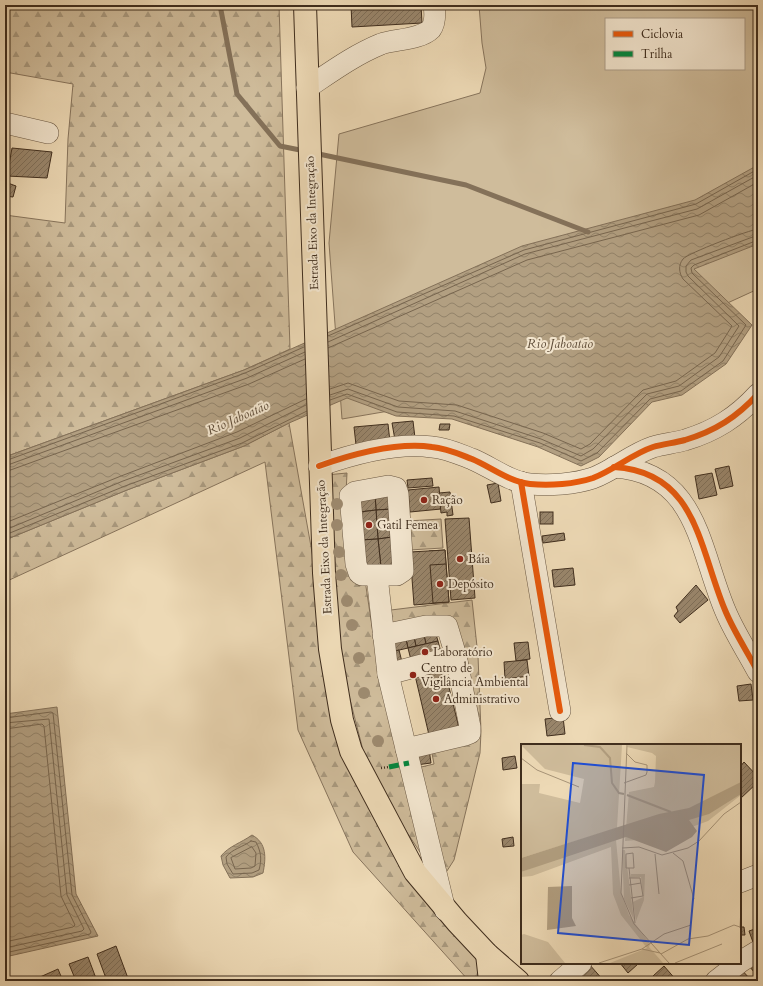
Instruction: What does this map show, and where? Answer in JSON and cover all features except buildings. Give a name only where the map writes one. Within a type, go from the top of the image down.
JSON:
[{"type":"main road","name":"Estrada Eixo da Integração","points":[[305,5],[324,573],[330,649],[342,720],[351,751],[415,872],[445,910],[487,954],[518,981]]},
{"type":"main road","points":[[487,954],[490,981]]},
{"type":"street","points":[[307,88],[354,57],[383,44],[412,38],[430,30],[434,24],[434,5]]},
{"type":"street","points":[[5,123],[48,133]]},
{"type":"street","points":[[319,456],[347,456],[386,449],[424,446],[457,453],[521,482],[545,484],[581,481],[594,477],[653,447],[699,435],[724,424],[743,410],[758,394]]},
{"type":"street","points":[[614,466],[632,468],[652,475],[672,489],[685,506],[695,526],[725,611],[758,672]]},
{"type":"street","points":[[521,482],[560,711]]},
{"type":"street","points":[[377,576],[388,674],[445,910]]},
{"type":"street","points":[[383,635],[426,626],[447,626],[456,656],[470,732],[465,735],[406,749]]},
{"type":"street","points":[[388,674],[456,656]]},
{"type":"street","points":[[741,882],[758,875]]},
{"type":"street","points":[[741,962],[758,951]]},
{"type":"street","points":[[560,981],[580,964]]},
{"type":"street","points":[[716,981],[739,964]]},
{"type":"green space","points":[[5,5],[279,5],[290,349],[244,370],[5,457],[5,215],[65,223],[68,139],[73,84],[5,72]]},
{"type":"green space","points":[[479,5],[758,5],[758,289],[553,383],[342,419],[329,243],[339,134],[480,93],[486,68],[482,43]]},
{"type":"green space","points":[[289,423],[336,687],[400,846],[522,981],[469,981],[353,852],[298,730],[265,462],[5,582],[5,540],[127,490],[244,446]]},
{"type":"green space","points":[[347,473],[346,493],[365,580],[378,667],[432,870],[404,828],[364,754],[346,684],[340,649],[326,475]]},
{"type":"green space","points":[[441,519],[443,548],[409,550],[407,521]]},
{"type":"green space","points":[[472,600],[478,656],[481,731],[480,753],[454,860],[445,874],[417,768],[434,764],[431,748],[469,740],[450,622],[391,632],[391,610]]},
{"type":"water","name":"Rio Jaboatão","points":[[758,165],[758,244],[694,269],[752,325],[726,364],[682,395],[652,402],[599,457],[581,466],[538,447],[452,419],[396,416],[347,398],[289,423],[244,446],[127,490],[5,540],[5,457],[244,370],[522,246],[695,200]]},
{"type":"water","points":[[57,707],[76,894],[98,936],[5,957],[5,714]]},
{"type":"water","points":[[252,835],[257,838],[263,847],[265,862],[263,873],[253,877],[230,878],[223,865],[221,856],[231,847]]},
{"type":"waterway","points":[[220,5],[237,94],[280,146],[305,151]]},
{"type":"waterway","points":[[314,153],[466,185],[588,232]]},
{"type":"marked path","points":[[389,767],[409,763]]},
{"type":"cycle path","points":[[319,466],[360,453],[404,446],[418,446],[442,449],[472,459],[523,483],[546,485],[570,483],[601,475],[645,450],[685,440],[716,428],[742,410],[758,394]]},
{"type":"cycle path","points":[[614,467],[642,472],[663,483],[679,498],[691,517],[725,610],[736,634],[758,672]]},
{"type":"cycle path","points":[[521,482],[560,711]]},
{"type":"place","name":"Ração","points":[[424,500]]},
{"type":"place","name":"Gatil Femea","points":[[369,525]]},
{"type":"place","name":"Báia","points":[[460,559]]},
{"type":"place","name":"Depósito","points":[[440,584]]},
{"type":"place","name":"Laboratório","points":[[425,652]]},
{"type":"place","name":"Centro de Vigilância Ambiental","points":[[413,675]]},
{"type":"place","name":"Administrativo","points":[[436,699]]}]
